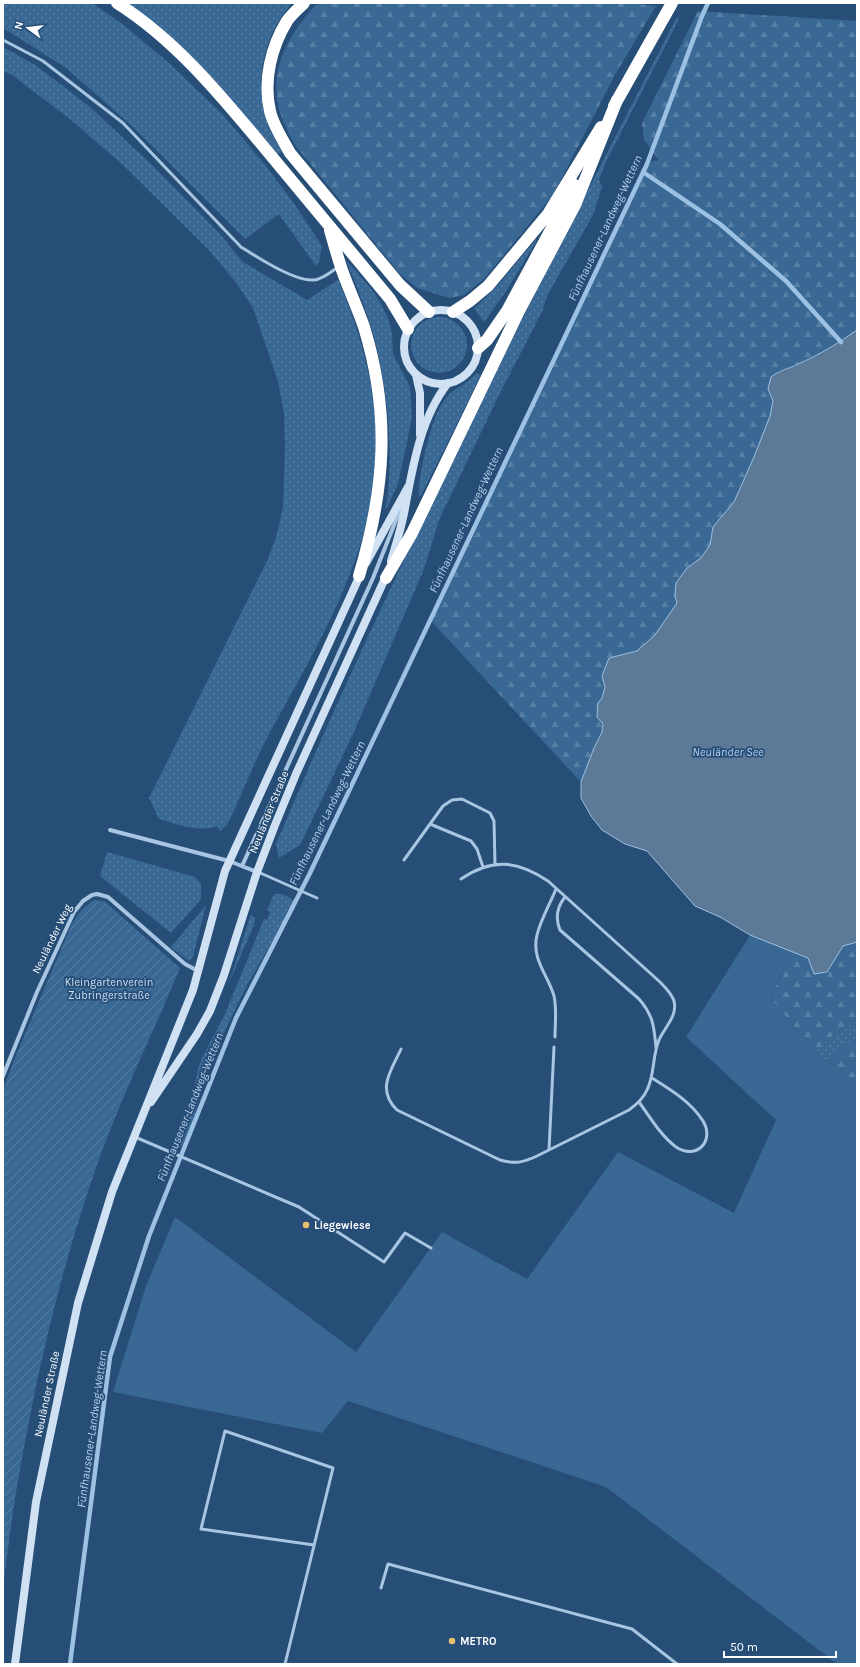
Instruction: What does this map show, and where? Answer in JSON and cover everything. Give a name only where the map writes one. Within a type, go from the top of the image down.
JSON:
[{"type":"highway","points":[[117,3],[150,27],[174,48],[232,108],[390,299],[408,329]]},
{"type":"highway","points":[[304,3],[287,20],[275,45],[268,79],[270,112],[290,153],[400,285],[429,312]]},
{"type":"highway","points":[[478,348],[486,340],[507,311],[563,208],[618,100],[672,3]]},
{"type":"highway","points":[[453,312],[470,301],[488,286],[548,214],[618,100]]},
{"type":"highway","points":[[386,578],[412,533],[520,311],[575,205],[618,100]]},
{"type":"highway","points":[[328,225],[369,345],[381,418],[381,478],[375,512],[359,576]]},
{"type":"main road","points":[[408,329],[417,319],[429,312],[441,310],[453,312],[463,318],[471,326],[476,336],[478,348]]},
{"type":"main road","name":"Neuländer Straße","points":[[408,329],[404,341],[404,353],[408,365],[416,374],[421,403],[418,448]]},
{"type":"main road","name":"Neuländer Straße","points":[[133,1136],[152,1100],[197,1034],[210,1011],[224,975],[257,872],[296,774],[386,578],[400,530],[408,487],[418,448],[436,401],[448,383],[456,381],[469,371],[478,348]]},
{"type":"main road","points":[[416,374],[431,383],[448,383]]},
{"type":"main road","name":"Neuländer Straße","points":[[15,1664],[36,1502],[78,1303],[112,1192],[133,1136],[187,1007],[198,971],[219,888],[229,861],[359,576],[408,487]]},
{"type":"street","points":[[242,866],[376,571],[408,487]]},
{"type":"street","points":[[110,830],[229,861],[257,872]]},
{"type":"street","name":"Neuländer Weg","points":[[3,1076],[65,929],[78,905],[87,898],[97,894],[108,897],[185,964],[198,971]]},
{"type":"lane","points":[[3,40],[43,61],[123,123],[241,247],[294,276],[313,280],[324,277],[341,266]]},
{"type":"lane","points":[[404,860],[443,806],[452,800],[462,799],[490,813],[494,820],[495,865]]},
{"type":"lane","points":[[430,824],[471,841],[477,848],[482,867]]},
{"type":"lane","points":[[401,1049],[386,1081],[386,1092],[389,1102],[397,1110],[500,1160],[512,1163],[524,1162],[629,1110],[639,1102],[647,1092],[652,1078],[656,1049],[660,1038],[673,1015],[674,1002],[671,994],[660,982],[556,889],[533,871],[512,864],[495,865],[482,867],[461,879]]},
{"type":"lane","points":[[257,872],[317,898]]},
{"type":"lane","points":[[555,1037],[556,1012],[554,996],[537,959],[536,946],[537,935],[556,889]]},
{"type":"lane","points":[[565,897],[558,911],[557,919],[560,930],[638,999],[647,1009],[654,1026],[656,1049]]},
{"type":"lane","points":[[549,1150],[554,1047]]},
{"type":"lane","points":[[639,1102],[662,1134],[677,1147],[691,1152],[698,1150],[704,1143],[707,1134],[704,1123],[696,1111],[681,1096],[652,1078]]},
{"type":"lane","points":[[133,1136],[299,1206],[384,1262],[405,1233],[431,1248]]},
{"type":"lane","points":[[285,1664],[333,1468],[225,1431],[201,1529],[314,1545]]},
{"type":"lane","points":[[381,1588],[388,1564],[632,1629],[677,1664]]},
{"type":"green space","points":[[3,3],[92,3],[121,23],[169,63],[224,116],[266,166],[295,205],[322,246],[319,262],[316,266],[279,214],[245,239],[131,125],[66,68],[3,28]]},
{"type":"green space","points":[[122,3],[292,3],[282,17],[267,46],[261,78],[264,111],[269,128],[282,152],[275,155]]},
{"type":"green space","points":[[318,3],[629,3],[656,6],[616,73],[553,195],[484,279],[464,295],[449,298],[417,288],[400,274],[295,145],[286,129],[278,106],[276,89],[282,58],[296,29]]},
{"type":"green space","points":[[698,11],[857,21],[857,330],[820,354],[779,371],[769,389],[773,401],[770,416],[754,457],[734,502],[713,527],[710,545],[701,558],[687,568],[675,596],[677,603],[655,635],[637,651],[609,658],[602,676],[605,687],[602,698],[602,732],[581,782],[431,621],[647,162],[659,160],[644,140],[642,123]]},
{"type":"green space","points":[[677,17],[679,19],[606,162],[599,179],[602,187],[593,215],[547,296],[543,310],[499,395],[439,520],[424,569],[353,734],[300,845],[279,858],[276,844],[369,634],[418,530],[572,221]]},
{"type":"green space","points":[[3,47],[37,66],[90,107],[153,166],[220,234],[243,262],[307,300],[338,280],[355,324],[362,348],[373,397],[377,445],[376,469],[371,505],[362,540],[350,574],[320,640],[268,736],[230,819],[226,826],[220,831],[217,826],[203,829],[159,819],[149,798],[268,559],[277,534],[283,507],[285,445],[284,414],[278,381],[253,308],[237,284],[210,251],[124,166],[70,119],[12,75],[3,71]]},
{"type":"green space","points":[[536,239],[536,242],[505,293],[484,322],[474,309],[499,284]]},
{"type":"green space","points":[[346,260],[370,287],[381,304],[389,321],[392,334],[393,354],[410,387],[412,417],[407,442],[398,484],[385,512],[388,491],[390,447],[383,379],[371,327]]},
{"type":"green space","points":[[439,317],[450,319],[459,325],[465,334],[467,345],[465,356],[459,365],[450,371],[439,373],[428,371],[419,365],[413,356],[411,345],[413,334],[419,325],[428,319]]},
{"type":"green space","points":[[476,373],[481,375],[422,494],[419,497],[420,480],[425,454],[439,409],[451,393],[470,380]]},
{"type":"green space","points":[[107,852],[195,877],[201,884],[201,899],[171,933],[100,876]]},
{"type":"green space","points":[[274,894],[283,894],[294,901],[247,985],[219,1043],[204,1079],[193,1121],[183,1144],[180,1148],[176,1147],[193,1094],[198,1069],[202,1058],[225,1014],[264,919],[267,920],[270,912],[267,910]]},
{"type":"green space","name":"Kleingartenverein Zubringerstraße","points":[[94,900],[104,901],[180,968],[120,1105],[102,1151],[76,1228],[45,1345],[28,1424],[3,1590],[3,1090],[14,1060],[71,926],[87,905]]},
{"type":"green space","points":[[206,905],[193,957],[189,961],[171,947]]},
{"type":"green space","points":[[251,914],[255,919],[254,925],[229,983]]},
{"type":"green space","points":[[750,935],[792,951],[770,998],[820,1057],[840,1069],[857,1085],[857,1664],[837,1664],[606,1487],[348,1401],[322,1433],[113,1392],[146,1286],[175,1217],[356,1352],[442,1232],[527,1279],[618,1152],[734,1213],[776,1120],[686,1037]]},
{"type":"green space","points":[[857,942],[857,1024],[839,1031],[816,1052],[770,998],[792,951],[808,958],[814,974],[827,972],[843,946]]},
{"type":"green space","points":[[857,1024],[857,1040],[844,1046],[829,1062],[820,1057],[816,1052],[839,1031]]},
{"type":"green space","points":[[857,1040],[857,1085],[840,1069],[829,1062],[844,1046]]},
{"type":"water","name":"Neuländer See","points":[[857,330],[857,942],[843,946],[827,972],[814,974],[808,958],[750,935],[720,917],[695,906],[647,851],[625,844],[602,830],[591,816],[581,798],[581,782],[602,732],[603,724],[597,717],[598,703],[602,698],[605,687],[602,676],[609,658],[637,651],[655,635],[677,603],[675,596],[676,583],[687,568],[701,558],[710,545],[713,527],[734,502],[754,457],[770,416],[773,401],[768,389],[771,377],[821,353]]},
{"type":"waterway","name":"Fünfhausener-Landweg-Wettern","points":[[70,1664],[110,1357],[149,1236],[236,1018],[310,873],[647,164],[708,3]]},
{"type":"waterway","points":[[643,172],[720,224],[786,281],[841,342]]},
{"type":"place","name":"Liegewiese","points":[[306,1225]]},
{"type":"place","name":"METRO","points":[[452,1641]]}]
